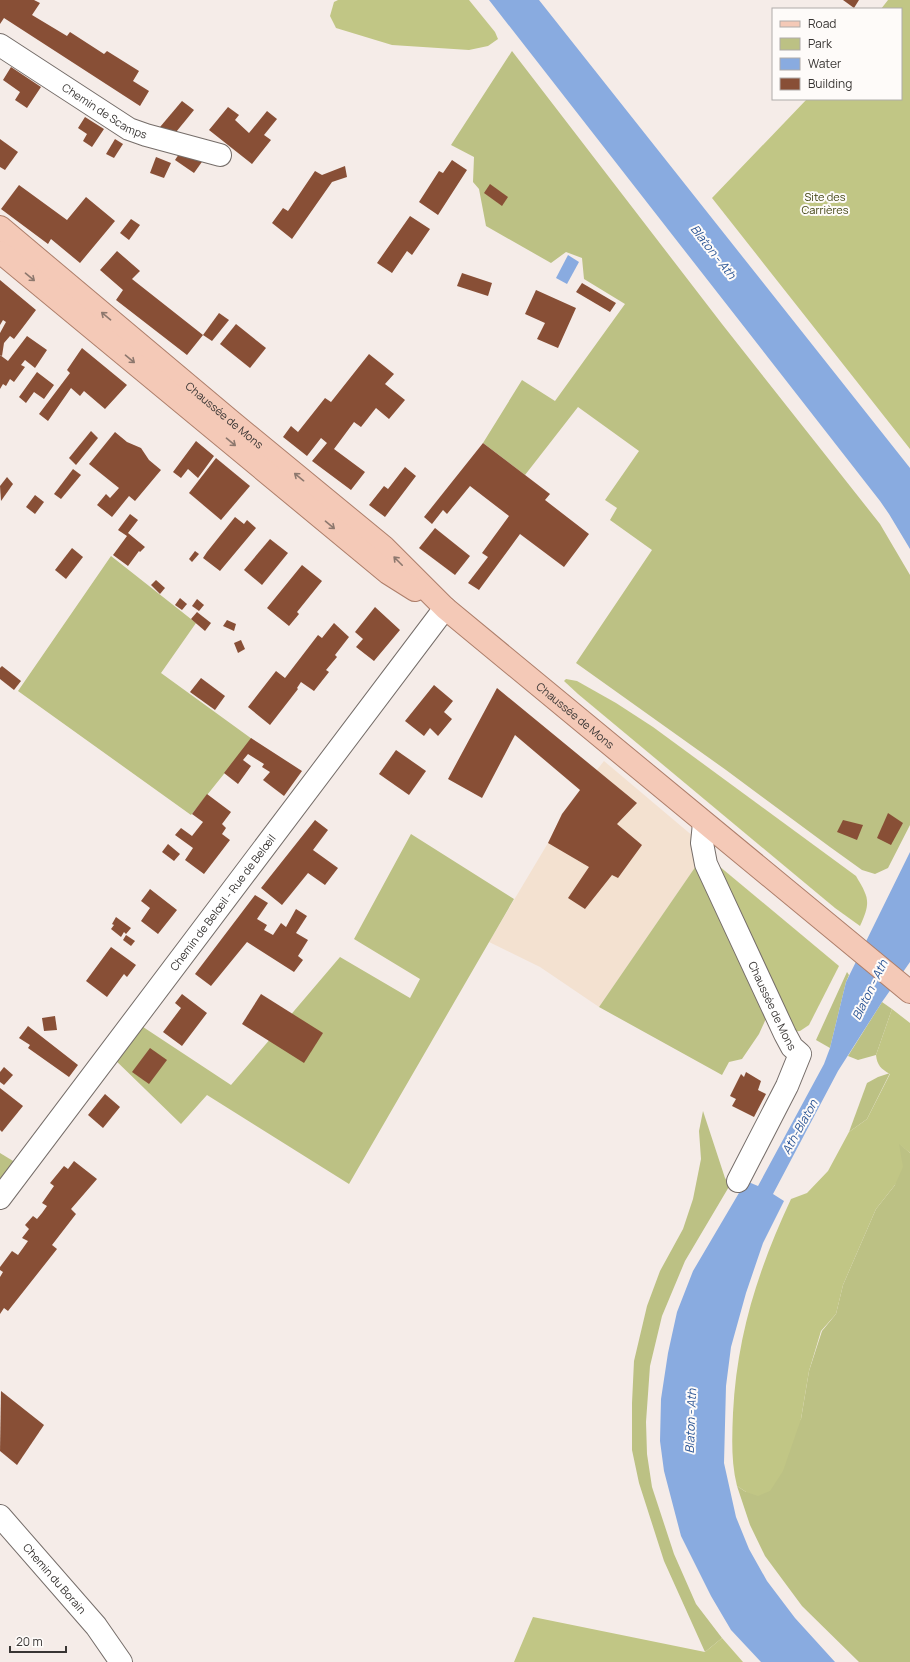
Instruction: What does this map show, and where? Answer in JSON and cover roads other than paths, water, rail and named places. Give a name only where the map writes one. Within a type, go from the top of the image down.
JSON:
[{"type":"main road","name":"Chaussée de Mons","points":[[0,227],[232,422],[384,546],[445,608],[910,992]]},
{"type":"main road","name":"Chaussée de Mons","points":[[0,252],[388,573],[445,608]]},
{"type":"street","name":"Chemin de Scamps","points":[[0,44],[129,129],[146,136],[220,155]]},
{"type":"street","name":"Chemin de Belœil - Rue de Belœil","points":[[0,1198],[445,608]]},
{"type":"street","name":"Chaussée de Mons","points":[[704,823],[702,843],[706,864],[785,1034],[792,1047],[800,1054],[787,1086],[738,1181]]},
{"type":"street","name":"Chemin du Borain","points":[[0,1516],[96,1626],[121,1662]]},
{"type":"water","name":"Blaton - Ath","points":[[489,0],[539,0],[910,468],[910,549],[880,501]]},
{"type":"water","points":[[568,255],[579,262],[567,284],[556,278]]},
{"type":"water","points":[[910,852],[910,962],[882,1002],[838,1071],[773,1194],[784,1201],[763,1243],[746,1293],[731,1347],[726,1386],[724,1463],[736,1517],[749,1549],[767,1581],[795,1618],[835,1662],[761,1662],[731,1630],[711,1596],[681,1536],[664,1471],[660,1441],[661,1399],[668,1353],[677,1312],[693,1271],[746,1181],[758,1186],[824,1064],[830,1048],[846,982]]},
{"type":"park label","name":"Site des Carrières","points":[[825,203]]},
{"type":"water label","name":"Ath-Blaton","points":[[800,1127]]}]
